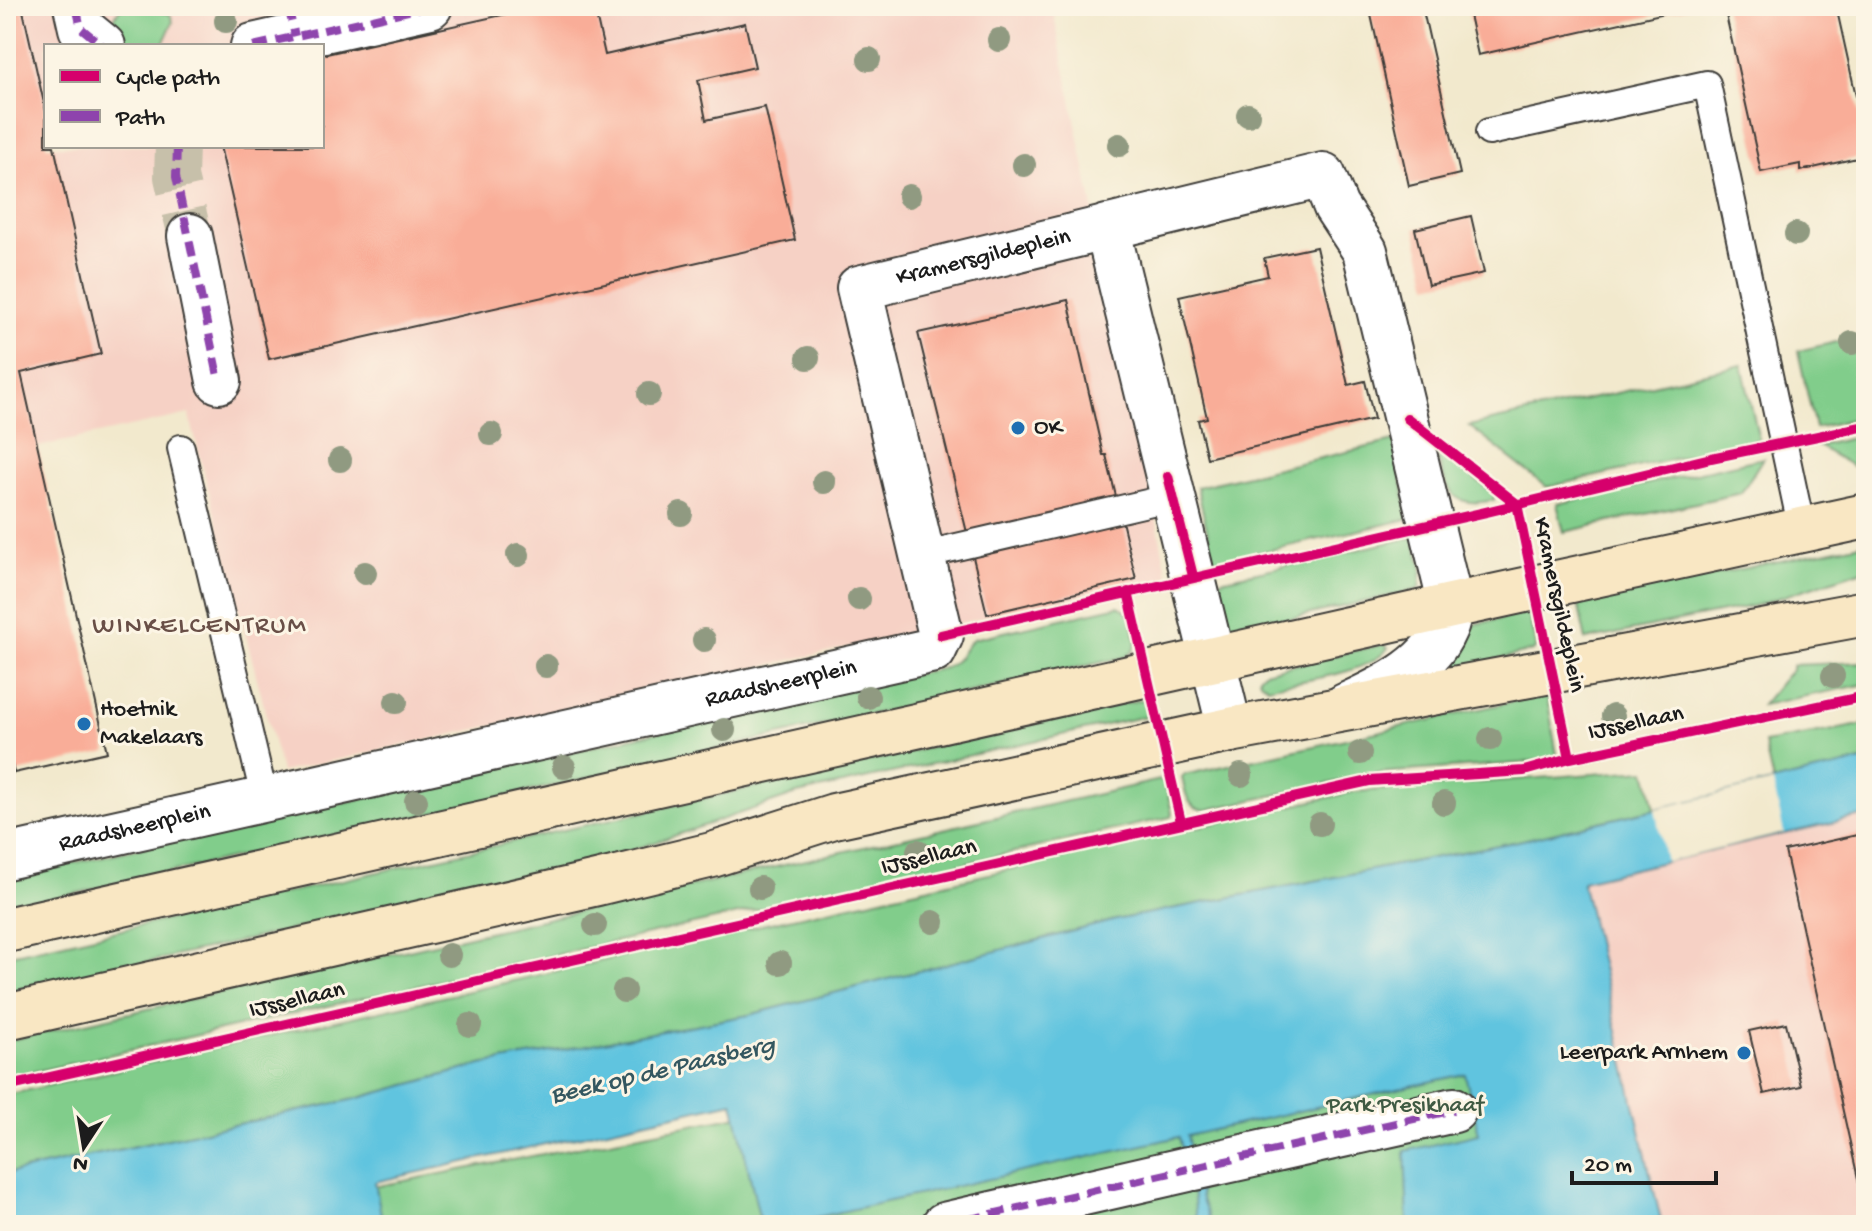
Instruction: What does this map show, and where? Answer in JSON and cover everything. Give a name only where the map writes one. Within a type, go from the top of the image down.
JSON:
[{"type":"main road","points":[[6,930],[1212,659],[1866,516]]},
{"type":"main road","name":"IJssellaan","points":[[6,1017],[597,883],[712,855],[834,816],[1230,730],[1866,613]]},
{"type":"street","points":[[76,6],[81,28],[101,44]]},
{"type":"street","points":[[256,44],[292,21],[430,6]]},
{"type":"street","name":"Kramersgildeplein","points":[[859,288],[1323,175],[1336,207],[1365,251],[1451,606]]},
{"type":"street","points":[[1107,227],[1230,730]]},
{"type":"street","points":[[190,236],[219,381]]},
{"type":"street","name":"Raadsheerplein","points":[[6,857],[934,650],[941,635],[859,288]]},
{"type":"street","points":[[1332,712],[1386,684],[1424,658],[1445,629],[1451,606]]},
{"type":"street","points":[[944,1225],[1454,1110]]},
{"type":"lane","points":[[1489,132],[1707,84],[1802,530]]},
{"type":"lane","points":[[181,448],[265,800]]},
{"type":"lane","points":[[922,555],[1173,497]]},
{"type":"shaded area","points":[[6,6],[1052,6],[1168,577],[281,772],[189,414],[6,454]]},
{"type":"shaded area","name":"Leerpark Arnhem","points":[[1866,815],[1866,1225],[1661,1225],[1582,880]]},
{"type":"green space","points":[[124,6],[137,6],[170,14],[173,22],[163,44],[128,44],[113,33],[118,11]]},
{"type":"green space","points":[[1866,335],[1866,416],[1815,428],[1798,351]]},
{"type":"green space","points":[[1742,365],[1759,440],[1547,487],[1469,426]]},
{"type":"green space","points":[[1866,435],[1866,464],[1854,467],[1818,446]]},
{"type":"green space","points":[[1394,441],[1409,519],[1217,562],[1214,560],[1197,487]]},
{"type":"green space","points":[[1443,455],[1494,493],[1494,500],[1470,502],[1455,496],[1445,481],[1438,459]]},
{"type":"green space","points":[[1763,458],[1741,493],[1564,532],[1557,504]]},
{"type":"green space","points":[[1414,537],[1422,567],[1420,588],[1231,632],[1219,583],[1221,580]]},
{"type":"green space","points":[[1866,543],[1866,569],[1757,605],[1586,640],[1578,603]]},
{"type":"green space","points":[[1119,606],[1132,615],[1136,643],[1133,651],[1125,657],[6,909],[6,878],[944,668],[958,659],[973,639]]},
{"type":"green space","points":[[1525,614],[1529,616],[1536,647],[1533,651],[1451,667],[1450,657],[1476,624]]},
{"type":"green space","points":[[1384,644],[1388,648],[1378,657],[1350,670],[1268,687],[1260,681],[1259,677],[1264,672]]},
{"type":"green space","points":[[1866,662],[1866,684],[1762,705],[1792,665]]},
{"type":"green space","points":[[1543,695],[1547,697],[1555,757],[1522,763],[1378,773],[1205,810],[1190,803],[1182,778],[1184,775]]},
{"type":"green space","points":[[1144,699],[1149,712],[1147,716],[797,794],[609,858],[6,994],[6,956]]},
{"type":"green space","points":[[1866,724],[1866,760],[1773,782],[1764,743]]},
{"type":"green space","points":[[1646,770],[1655,809],[1514,842],[1120,919],[749,1015],[481,1065],[355,1099],[6,1174],[6,1095],[1353,792]]},
{"type":"green space","points":[[1160,780],[1166,784],[1171,817],[6,1078],[6,1041]]},
{"type":"green space","name":"Park Presikhaaf","points":[[1499,968],[1551,1225],[178,1225]]},
{"type":"water","name":"Beek op de Paasberg","points":[[1866,760],[1866,815],[1582,881],[1662,1225],[1408,1225],[1405,1151],[1479,1134],[1465,1074],[1187,1136],[1211,1225],[1196,1225],[1194,1198],[1179,1137],[782,1225],[761,1225],[733,1102],[375,1182],[383,1225],[6,1225],[6,1174],[355,1099],[481,1065],[749,1015],[1120,919],[1514,842]]},
{"type":"pier","points":[[1773,782],[1784,833],[1666,862],[1655,809]]},
{"type":"building","points":[[6,6],[22,6],[44,103],[44,148],[54,148],[101,354],[21,373],[107,752],[14,773],[6,738]]},
{"type":"building","points":[[543,6],[594,6],[605,55],[745,23],[755,67],[698,80],[706,120],[765,107],[795,240],[269,359],[220,148],[324,148],[324,55]]},
{"type":"building","points":[[1369,6],[1422,6],[1460,174],[1409,186]]},
{"type":"building","points":[[1467,6],[1692,6],[1692,7],[1478,55]]},
{"type":"building","points":[[1724,6],[1836,6],[1866,141],[1866,156],[1800,171],[1800,164],[1761,172]]},
{"type":"building","points":[[1471,216],[1484,273],[1428,285],[1415,229]]},
{"type":"building","points":[[1316,247],[1348,385],[1365,381],[1374,419],[1207,458],[1198,420],[1207,418],[1179,296],[1268,276],[1264,258]]},
{"type":"building","points":[[1068,300],[1103,455],[1106,455],[1136,579],[987,614],[918,333]]},
{"type":"building","points":[[1866,833],[1866,1210],[1865,1210],[1785,851]]},
{"type":"building","points":[[1786,1023],[1801,1086],[1764,1094],[1749,1031]]},
{"type":"tunnel","points":[[177,148],[176,177],[190,236]]},
{"type":"marked path","points":[[76,6],[81,28],[101,44]]},
{"type":"marked path","points":[[288,6],[295,36]]},
{"type":"marked path","points":[[262,44],[430,6]]},
{"type":"marked path","points":[[177,148],[176,177],[219,381]]},
{"type":"marked path","points":[[1194,1168],[1454,1110]]},
{"type":"marked path","points":[[944,1225],[1188,1169]]},
{"type":"cycle path","points":[[1407,418],[1517,504],[1570,758]]},
{"type":"cycle path","points":[[941,635],[1711,458],[1866,426]]},
{"type":"cycle path","points":[[1168,476],[1193,576]]},
{"type":"cycle path","points":[[1128,592],[1181,822]]},
{"type":"cycle path","points":[[6,1087],[1369,781],[1524,771],[1570,758],[1866,696]]},
{"type":"place","name":"OK","points":[[1018,428]]},
{"type":"place","name":"Hoetnik Makelaars","points":[[84,724]]},
{"type":"place","name":"Leerpark Arnhem","points":[[1744,1053]]},
{"type":"district","name":"WINKELCENTRUM","points":[[200,627]]}]
